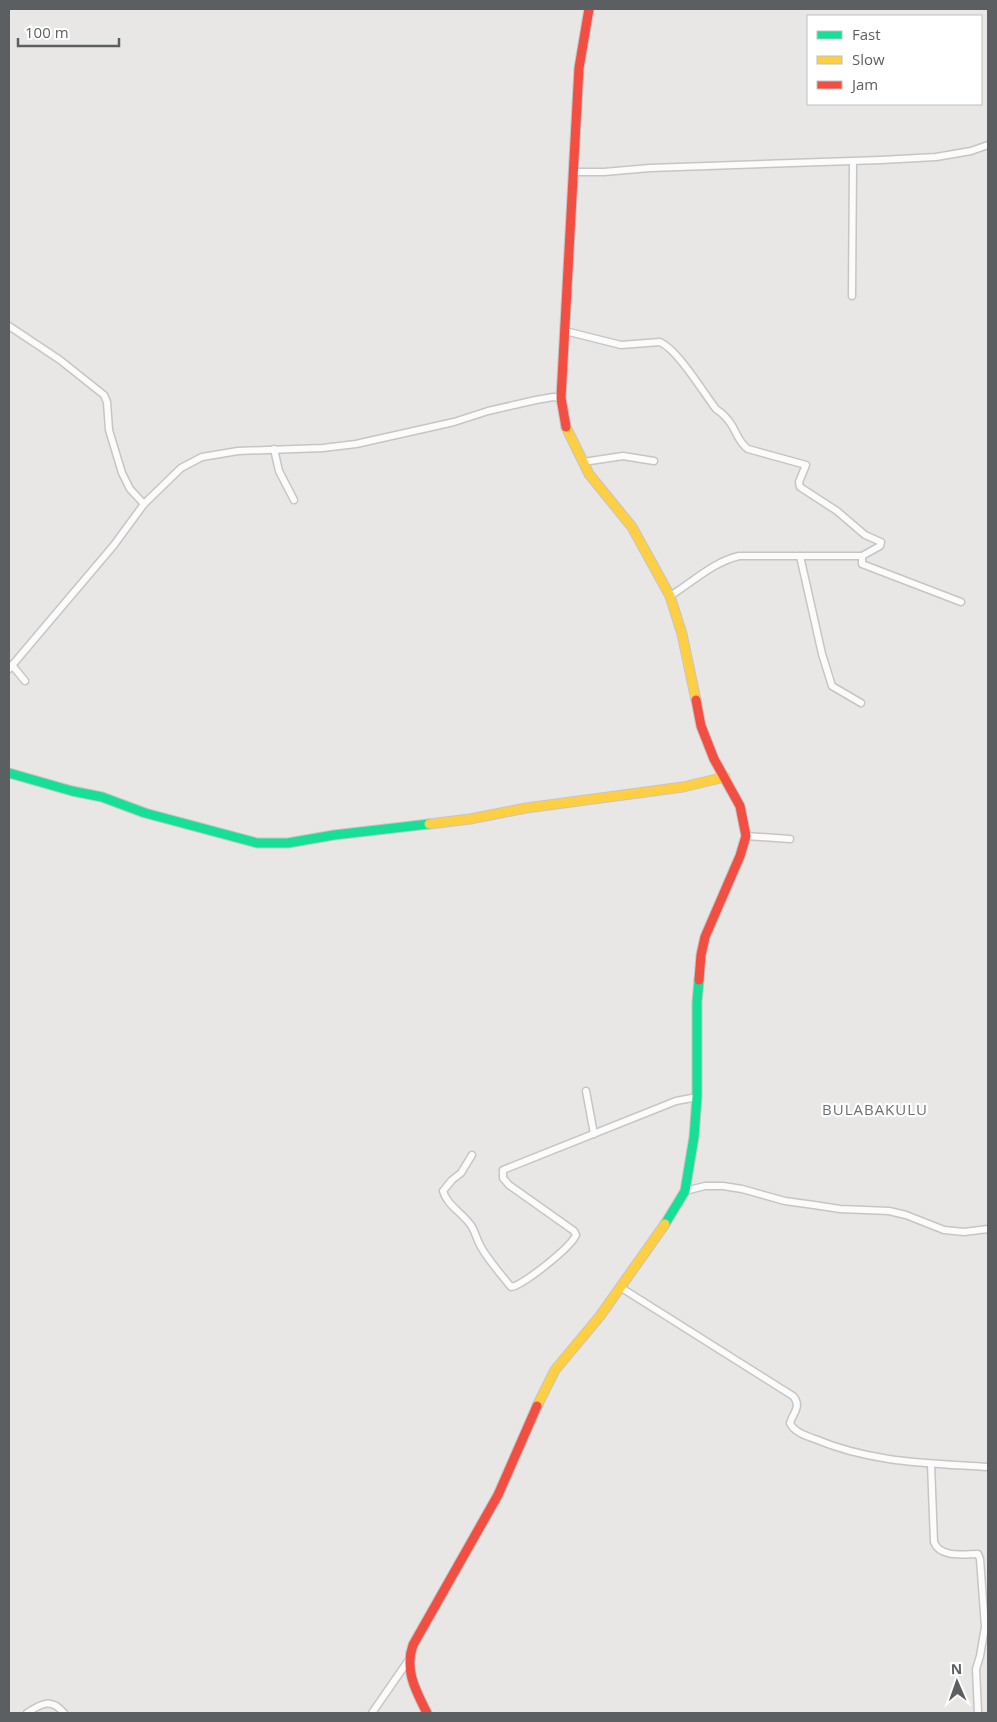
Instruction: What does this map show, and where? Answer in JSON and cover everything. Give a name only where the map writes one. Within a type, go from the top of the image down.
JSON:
[{"type":"street","points":[[372,1713],[408,1661],[413,1645],[498,1495],[555,1370],[600,1316],[661,1230],[685,1191],[694,1138],[697,1097],[697,1002],[701,955],[708,930],[740,856],[746,836],[740,806],[706,741],[701,726],[685,650],[670,596],[632,527],[589,474],[566,428],[561,398],[575,172],[579,68],[590,9]]},
{"type":"street","points":[[575,172],[853,162],[936,157],[988,146]]},
{"type":"street","points":[[852,296],[853,162]]},
{"type":"street","points":[[9,326],[60,360],[104,395],[107,402],[109,430],[122,473],[130,489],[144,504]]},
{"type":"street","points":[[565,332],[621,345],[660,342],[665,344],[716,409],[731,424],[743,445],[806,465],[799,482],[800,487],[882,544],[862,556],[739,556],[727,559],[707,570],[694,581],[670,596]]},
{"type":"street","points":[[25,681],[11,667],[114,545],[144,504],[181,468],[202,457],[238,451],[323,448],[356,444],[454,422],[488,411],[536,400],[553,397],[561,398]]},
{"type":"street","points":[[274,449],[279,471],[294,500]]},
{"type":"street","points":[[583,462],[623,456],[654,461]]},
{"type":"street","points":[[800,556],[822,654],[832,686],[861,703]]},
{"type":"street","points":[[862,556],[862,564],[961,602]]},
{"type":"street","points":[[9,773],[102,798],[145,813],[257,843],[281,843],[470,819],[526,808],[684,787],[725,777]]},
{"type":"street","points":[[746,836],[790,840]]},
{"type":"street","points":[[586,1091],[594,1134]]},
{"type":"street","points":[[472,1156],[462,1173],[452,1180],[443,1191],[445,1199],[470,1223],[477,1235],[480,1246],[508,1283],[511,1286],[515,1286],[556,1257],[573,1242],[576,1235],[574,1230],[509,1185],[503,1178],[503,1170],[676,1102],[697,1097]]},
{"type":"street","points":[[685,1191],[705,1186],[723,1186],[804,1204],[840,1209],[889,1211],[906,1215],[944,1230],[964,1232],[988,1230]]},
{"type":"street","points":[[620,1287],[793,1396],[798,1402],[790,1423],[791,1426],[804,1434],[842,1450],[866,1456],[901,1462],[988,1467]]},
{"type":"street","points":[[931,1464],[934,1542],[936,1548],[943,1553],[978,1554],[980,1559],[985,1627],[976,1670],[978,1713]]},
{"type":"street","points":[[408,1661],[413,1682],[427,1713]]},
{"type":"street","points":[[27,1713],[36,1707],[48,1703],[54,1704],[64,1713]]},
{"type":"traffic: fast","points":[[9,773],[72,791],[102,797],[145,813],[257,843],[288,843],[334,835],[429,824]]},
{"type":"traffic: fast","points":[[665,1224],[685,1191],[694,1137],[697,1097],[697,1002],[699,980]]},
{"type":"traffic: slow","points":[[566,427],[589,474],[632,527],[670,596],[682,634],[696,700]]},
{"type":"traffic: slow","points":[[429,824],[470,819],[526,808],[683,787],[725,777]]},
{"type":"traffic: slow","points":[[537,1406],[555,1370],[600,1316],[665,1224]]},
{"type":"traffic: jam","points":[[566,427],[561,398],[579,68],[589,9]]},
{"type":"traffic: jam","points":[[696,700],[701,726],[714,759],[740,806],[746,836],[740,856],[705,937],[699,980]]},
{"type":"traffic: jam","points":[[427,1713],[412,1680],[410,1663],[413,1645],[498,1495],[537,1406]]},
{"type":"district","name":"BULABAKULU","points":[[875,1109]]}]
